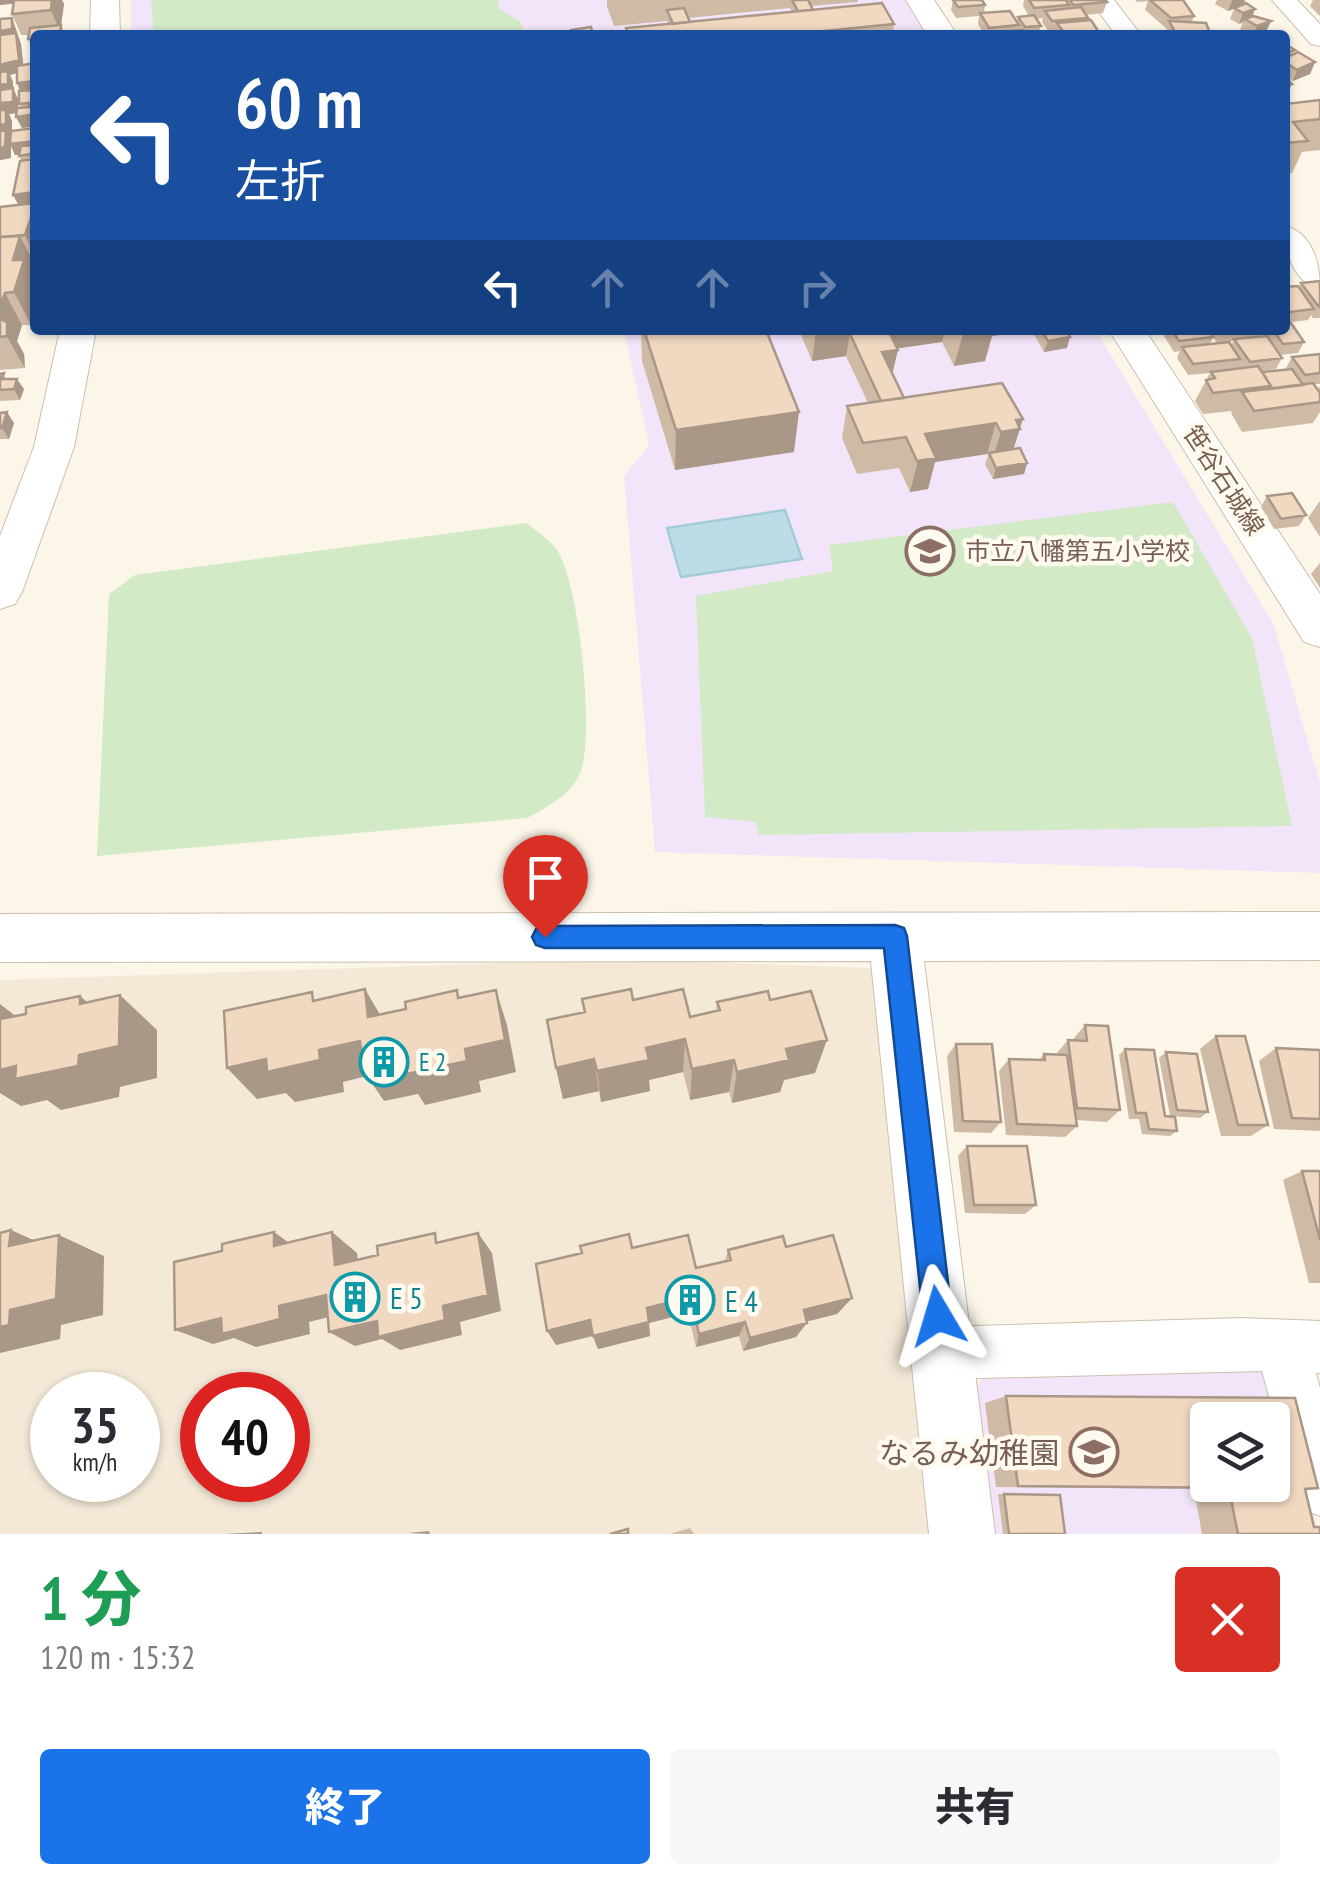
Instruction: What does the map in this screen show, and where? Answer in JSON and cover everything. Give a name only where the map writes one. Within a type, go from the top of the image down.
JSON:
[{"type":"street","points":[[105,0],[105,30]]},
{"type":"street","points":[[920,0],[939,30]]},
{"type":"street","points":[[1102,0],[1125,30]]},
{"type":"street","points":[[1284,0],[1320,38]]},
{"type":"street","points":[[1290,241],[1320,280]]},
{"type":"street","points":[[0,592],[54,447],[77,335]]},
{"type":"street","name":"笹谷石城線","points":[[1131,335],[1320,630]]},
{"type":"street","points":[[895,936],[962,1534]]},
{"type":"street","points":[[0,938],[1320,936]]},
{"type":"street","points":[[942,1353],[1301,1346],[1320,1488]]},
{"type":"shaded area","points":[[131,0],[905,0],[923,30],[131,30]]},
{"type":"shaded area","name":"市立八幡第五小学校","points":[[625,335],[1099,335],[1274,625],[1320,783],[1320,873],[655,852],[624,476],[649,445]]},
{"type":"shaded area","points":[[621,959],[876,968],[932,1534],[0,1534],[0,980]]},
{"type":"shaded area","name":"なるみ幼稚園","points":[[1254,1366],[1286,1396],[1287,1402],[1190,1402],[1190,1502],[1290,1502],[1290,1413],[1318,1534],[992,1534],[974,1392],[988,1368]]},
{"type":"green space","points":[[151,0],[497,0],[499,9],[521,22],[523,30],[154,30]]},
{"type":"green space","points":[[1173,502],[1252,638],[1292,826],[759,835],[755,822],[705,817],[696,596],[833,571],[829,545]]},
{"type":"green space","points":[[527,523],[560,555],[573,599],[583,660],[586,722],[582,768],[574,784],[560,798],[527,818],[97,856],[109,594],[135,575]]},
{"type":"water","points":[[785,510],[802,559],[681,577],[667,528]]},
{"type":"building","points":[[14,0],[52,0],[51,10],[12,14]]},
{"type":"building","points":[[792,0],[808,0],[813,10],[798,11]]},
{"type":"building","points":[[953,0],[982,0],[985,5],[958,7]]},
{"type":"building","points":[[1029,0],[1066,0],[1069,5],[1034,8]]},
{"type":"building","points":[[1070,0],[1105,0],[1107,2],[1073,5]]},
{"type":"building","points":[[1150,0],[1183,0],[1194,16],[1171,18]]},
{"type":"building","points":[[882,3],[894,24],[835,30],[626,28]]},
{"type":"building","points":[[1246,3],[1255,9],[1243,13],[1234,8]]},
{"type":"building","points":[[1081,7],[1088,18],[1052,21],[1045,11]]},
{"type":"building","points":[[684,8],[690,22],[673,24],[667,10]]},
{"type":"building","points":[[1010,11],[1019,25],[989,28],[980,13]]},
{"type":"building","points":[[1034,15],[1041,26],[1025,27],[1018,17]]},
{"type":"building","points":[[1253,16],[1271,21],[1257,26],[1245,19]]},
{"type":"building","points":[[12,18],[12,29],[0,31],[0,19]]},
{"type":"building","points":[[1091,20],[1097,30],[1062,30],[1057,23]]},
{"type":"building","points":[[1169,21],[1206,23],[1209,30],[1174,30]]},
{"type":"building","points":[[61,25],[60,30],[30,30],[28,39],[30,28]]},
{"type":"building","points":[[16,33],[19,60],[0,65],[0,35]]},
{"type":"building","points":[[1298,52],[1315,62],[1297,70],[1290,65],[1290,56]]},
{"type":"building","points":[[30,64],[30,82],[17,83],[17,66]]},
{"type":"building","points":[[8,71],[8,84],[0,85],[0,72]]},
{"type":"building","points":[[13,88],[13,102],[0,103],[0,90]]},
{"type":"building","points":[[30,90],[30,115],[16,117],[17,108],[29,107],[29,103],[19,104],[19,91]]},
{"type":"building","points":[[1320,100],[1320,119],[1293,122],[1308,141],[1290,143],[1290,103]]},
{"type":"building","points":[[0,110],[6,110],[6,124],[0,125]]},
{"type":"building","points":[[30,129],[30,142],[10,144],[11,131]]},
{"type":"building","points":[[6,130],[5,147],[0,148],[0,131]]},
{"type":"building","points":[[30,145],[30,154],[19,156],[21,146]]},
{"type":"building","points":[[30,159],[30,193],[13,195],[20,161]]},
{"type":"building","points":[[30,204],[25,235],[0,237],[0,207]]},
{"type":"building","points":[[20,236],[13,260],[24,260],[14,292],[5,293],[0,306],[0,237]]},
{"type":"building","points":[[1320,281],[1320,307],[1319,307],[1301,283]]},
{"type":"building","points":[[1298,286],[1314,309],[1290,312],[1290,287]]},
{"type":"building","points":[[0,319],[7,322],[7,336],[0,337]]},
{"type":"building","points":[[1291,323],[1304,342],[1283,344],[1277,335],[1290,335]]},
{"type":"building","points":[[646,335],[768,335],[799,412],[676,430]]},
{"type":"building","points":[[850,335],[890,335],[898,350],[882,352],[904,398],[881,401]]},
{"type":"building","points":[[1044,335],[1070,337],[1048,341]]},
{"type":"building","points":[[1175,335],[1213,337],[1179,341]]},
{"type":"building","points":[[1267,336],[1282,358],[1250,362],[1234,339]]},
{"type":"building","points":[[1229,342],[1240,359],[1193,364],[1182,347]]},
{"type":"building","points":[[1320,354],[1320,373],[1305,375],[1292,357]]},
{"type":"building","points":[[1258,366],[1271,386],[1213,393],[1206,380],[1215,378],[1211,372]]},
{"type":"building","points":[[1292,369],[1303,385],[1269,389],[1262,372]]},
{"type":"building","points":[[4,373],[2,379],[17,379],[14,389],[0,390],[0,374]]},
{"type":"building","points":[[1002,383],[1023,419],[1016,420],[1020,429],[1001,432],[996,423],[925,434],[936,458],[917,461],[906,437],[863,443],[847,406]]},
{"type":"building","points":[[1313,383],[1320,393],[1320,402],[1254,411],[1242,392]]},
{"type":"building","points":[[7,412],[2,428],[0,428],[0,413]]},
{"type":"building","points":[[1020,448],[1027,463],[996,468],[989,453]]},
{"type":"building","points":[[1292,493],[1306,515],[1281,519],[1267,496]]},
{"type":"building","points":[[365,989],[368,1017],[406,1009],[405,1002],[457,990],[458,998],[496,990],[505,1040],[465,1049],[467,1061],[407,1074],[405,1061],[363,1070],[360,1041],[319,1050],[320,1060],[267,1072],[266,1059],[227,1068],[224,1011],[312,992],[313,1001]]},
{"type":"building","points":[[631,989],[633,1000],[683,989],[690,1017],[720,1010],[717,1002],[768,991],[770,1000],[811,991],[827,1040],[786,1049],[789,1060],[737,1072],[734,1060],[692,1069],[685,1039],[646,1048],[649,1060],[597,1071],[594,1059],[556,1068],[547,1020],[585,1012],[582,999]]},
{"type":"building","points":[[120,995],[119,1046],[79,1055],[78,1066],[15,1079],[16,1066],[0,1070],[0,1019],[26,1014],[26,1007],[80,996],[80,1004]]},
{"type":"building","points":[[1085,1025],[1108,1026],[1120,1110],[1077,1108],[1068,1040],[1087,1041]]},
{"type":"building","points":[[1216,1036],[1245,1036],[1268,1125],[1238,1125]]},
{"type":"building","points":[[956,1044],[992,1044],[1001,1122],[963,1121]]},
{"type":"building","points":[[1276,1048],[1320,1050],[1320,1119],[1292,1118]]},
{"type":"building","points":[[1125,1049],[1154,1050],[1165,1116],[1175,1117],[1177,1131],[1149,1129],[1146,1113],[1136,1113]]},
{"type":"building","points":[[1166,1052],[1197,1054],[1208,1112],[1177,1110]]},
{"type":"building","points":[[1044,1054],[1067,1055],[1077,1126],[1017,1124],[1009,1059],[1045,1060]]},
{"type":"building","points":[[967,1146],[1027,1146],[1036,1205],[974,1205]]},
{"type":"building","points":[[1302,1171],[1320,1171],[1320,1240]]},
{"type":"building","points":[[11,1230],[9,1246],[59,1235],[56,1299],[10,1310],[9,1325],[0,1327],[0,1233]]},
{"type":"building","name":"E 5","points":[[274,1232],[274,1246],[332,1232],[335,1265],[378,1255],[377,1246],[435,1233],[436,1243],[478,1233],[488,1295],[443,1306],[445,1320],[378,1337],[377,1321],[329,1332],[326,1295],[279,1306],[280,1319],[222,1334],[221,1318],[175,1330],[174,1262],[222,1251],[222,1244]]},
{"type":"building","name":"E 4","points":[[629,1234],[632,1248],[688,1235],[696,1268],[731,1260],[728,1250],[783,1236],[786,1247],[833,1235],[852,1298],[804,1310],[807,1323],[750,1338],[745,1322],[699,1334],[691,1297],[647,1308],[649,1322],[593,1336],[590,1320],[547,1331],[536,1264],[582,1253],[580,1246]]},
{"type":"building","points":[[1006,1396],[1295,1398],[1318,1488],[1305,1489],[1314,1527],[1320,1527],[1320,1534],[1238,1534],[1232,1502],[1290,1502],[1290,1402],[1190,1402],[1190,1487],[1018,1486]]},
{"type":"building","points":[[1004,1494],[1060,1495],[1065,1534],[1009,1534]]},
{"type":"place","name":"市立八幡第五小学校","points":[[930,551]]},
{"type":"place","name":"E 2","points":[[384,1062]]},
{"type":"place","name":"E 5","points":[[355,1297]]},
{"type":"place","name":"E 4","points":[[690,1300]]},
{"type":"place","name":"なるみ幼稚園","points":[[1094,1452]]},
{"type":"route","points":[[545,937],[895,936],[938,1316]]}]
